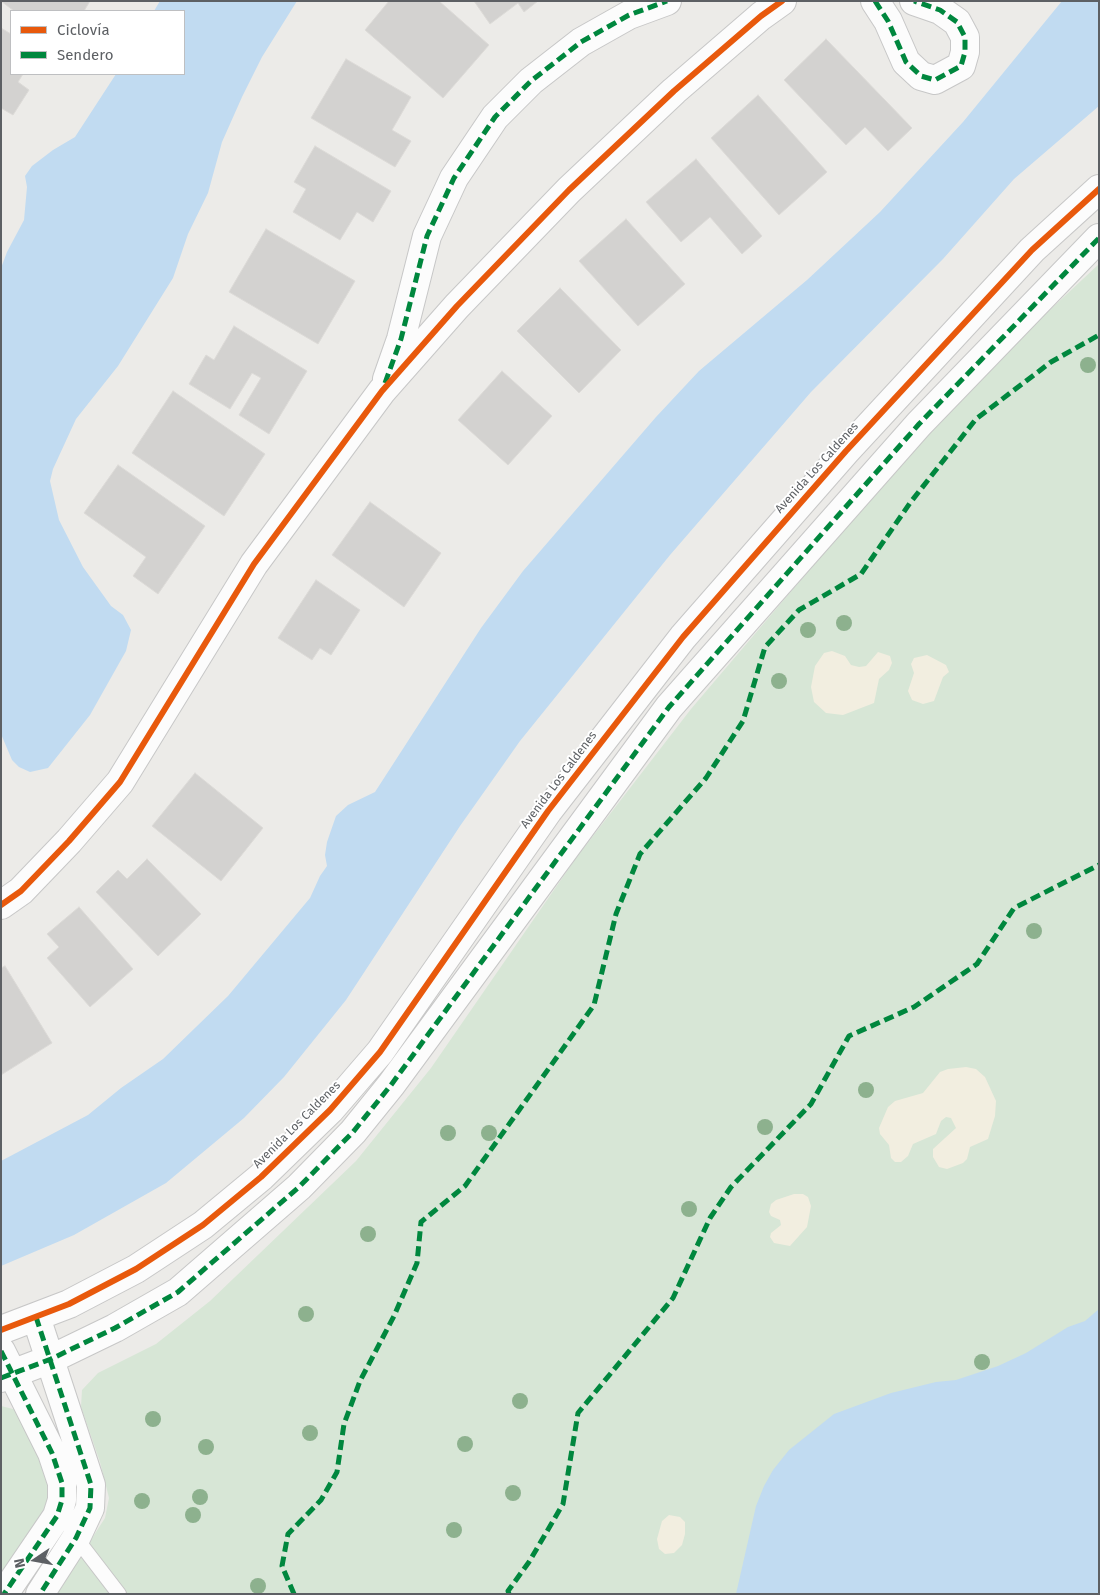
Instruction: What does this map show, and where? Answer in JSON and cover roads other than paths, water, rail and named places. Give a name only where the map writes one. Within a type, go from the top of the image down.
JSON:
[{"type":"street","points":[[382,391],[401,338],[428,236],[454,178],[495,117],[531,81],[581,42],[629,15],[667,1]]},
{"type":"street","points":[[1,905],[21,892],[69,841],[120,782],[254,564],[382,391],[457,306],[569,190],[674,91],[761,16],[782,1]]},
{"type":"street","points":[[875,1],[888,21],[906,62],[921,76],[935,80],[961,66],[965,52],[965,37],[957,22],[940,10],[914,1]]},
{"type":"street","name":"Avenida Los Caldenes","points":[[1,1330],[69,1304],[136,1269],[203,1225],[261,1177],[330,1110],[380,1052],[548,811],[683,637],[846,451],[1032,250],[1099,189]]},
{"type":"street","points":[[4,1594],[57,1516],[62,1500],[62,1484],[52,1453],[5,1368],[52,1359],[114,1328],[178,1292],[299,1187],[352,1132],[391,1085],[669,706],[919,424],[1099,238]]},
{"type":"street","points":[[36,1317],[52,1359],[91,1485],[90,1508],[76,1538],[40,1594]]},
{"type":"lane","points":[[76,1538],[119,1594]]},
{"type":"water","points":[[160,1],[297,1],[262,57],[242,97],[222,142],[208,193],[188,234],[173,278],[118,366],[76,419],[53,469],[50,481],[59,520],[83,567],[111,606],[123,615],[131,630],[126,651],[90,715],[48,768],[30,772],[19,767],[12,760],[1,734],[1,268],[7,252],[24,220],[27,187],[25,176],[32,166],[53,150],[75,137],[115,75],[185,75],[185,10],[155,10]]},
{"type":"water","points":[[1062,1],[1099,1],[1099,106],[1014,179],[943,259],[811,392],[670,555],[520,741],[460,826],[346,1000],[284,1077],[244,1118],[166,1183],[74,1235],[1,1266],[1,1161],[88,1115],[121,1088],[163,1059],[228,996],[310,898],[327,866],[325,855],[327,842],[336,816],[348,805],[375,792],[481,628],[523,571],[656,417],[699,371],[807,280],[880,212],[963,122]]},
{"type":"water","points":[[1099,1309],[1099,1594],[736,1594],[756,1506],[764,1486],[773,1470],[789,1450],[834,1414],[891,1393],[936,1382],[956,1380],[998,1366],[1026,1353],[1068,1327],[1085,1321]]}]
